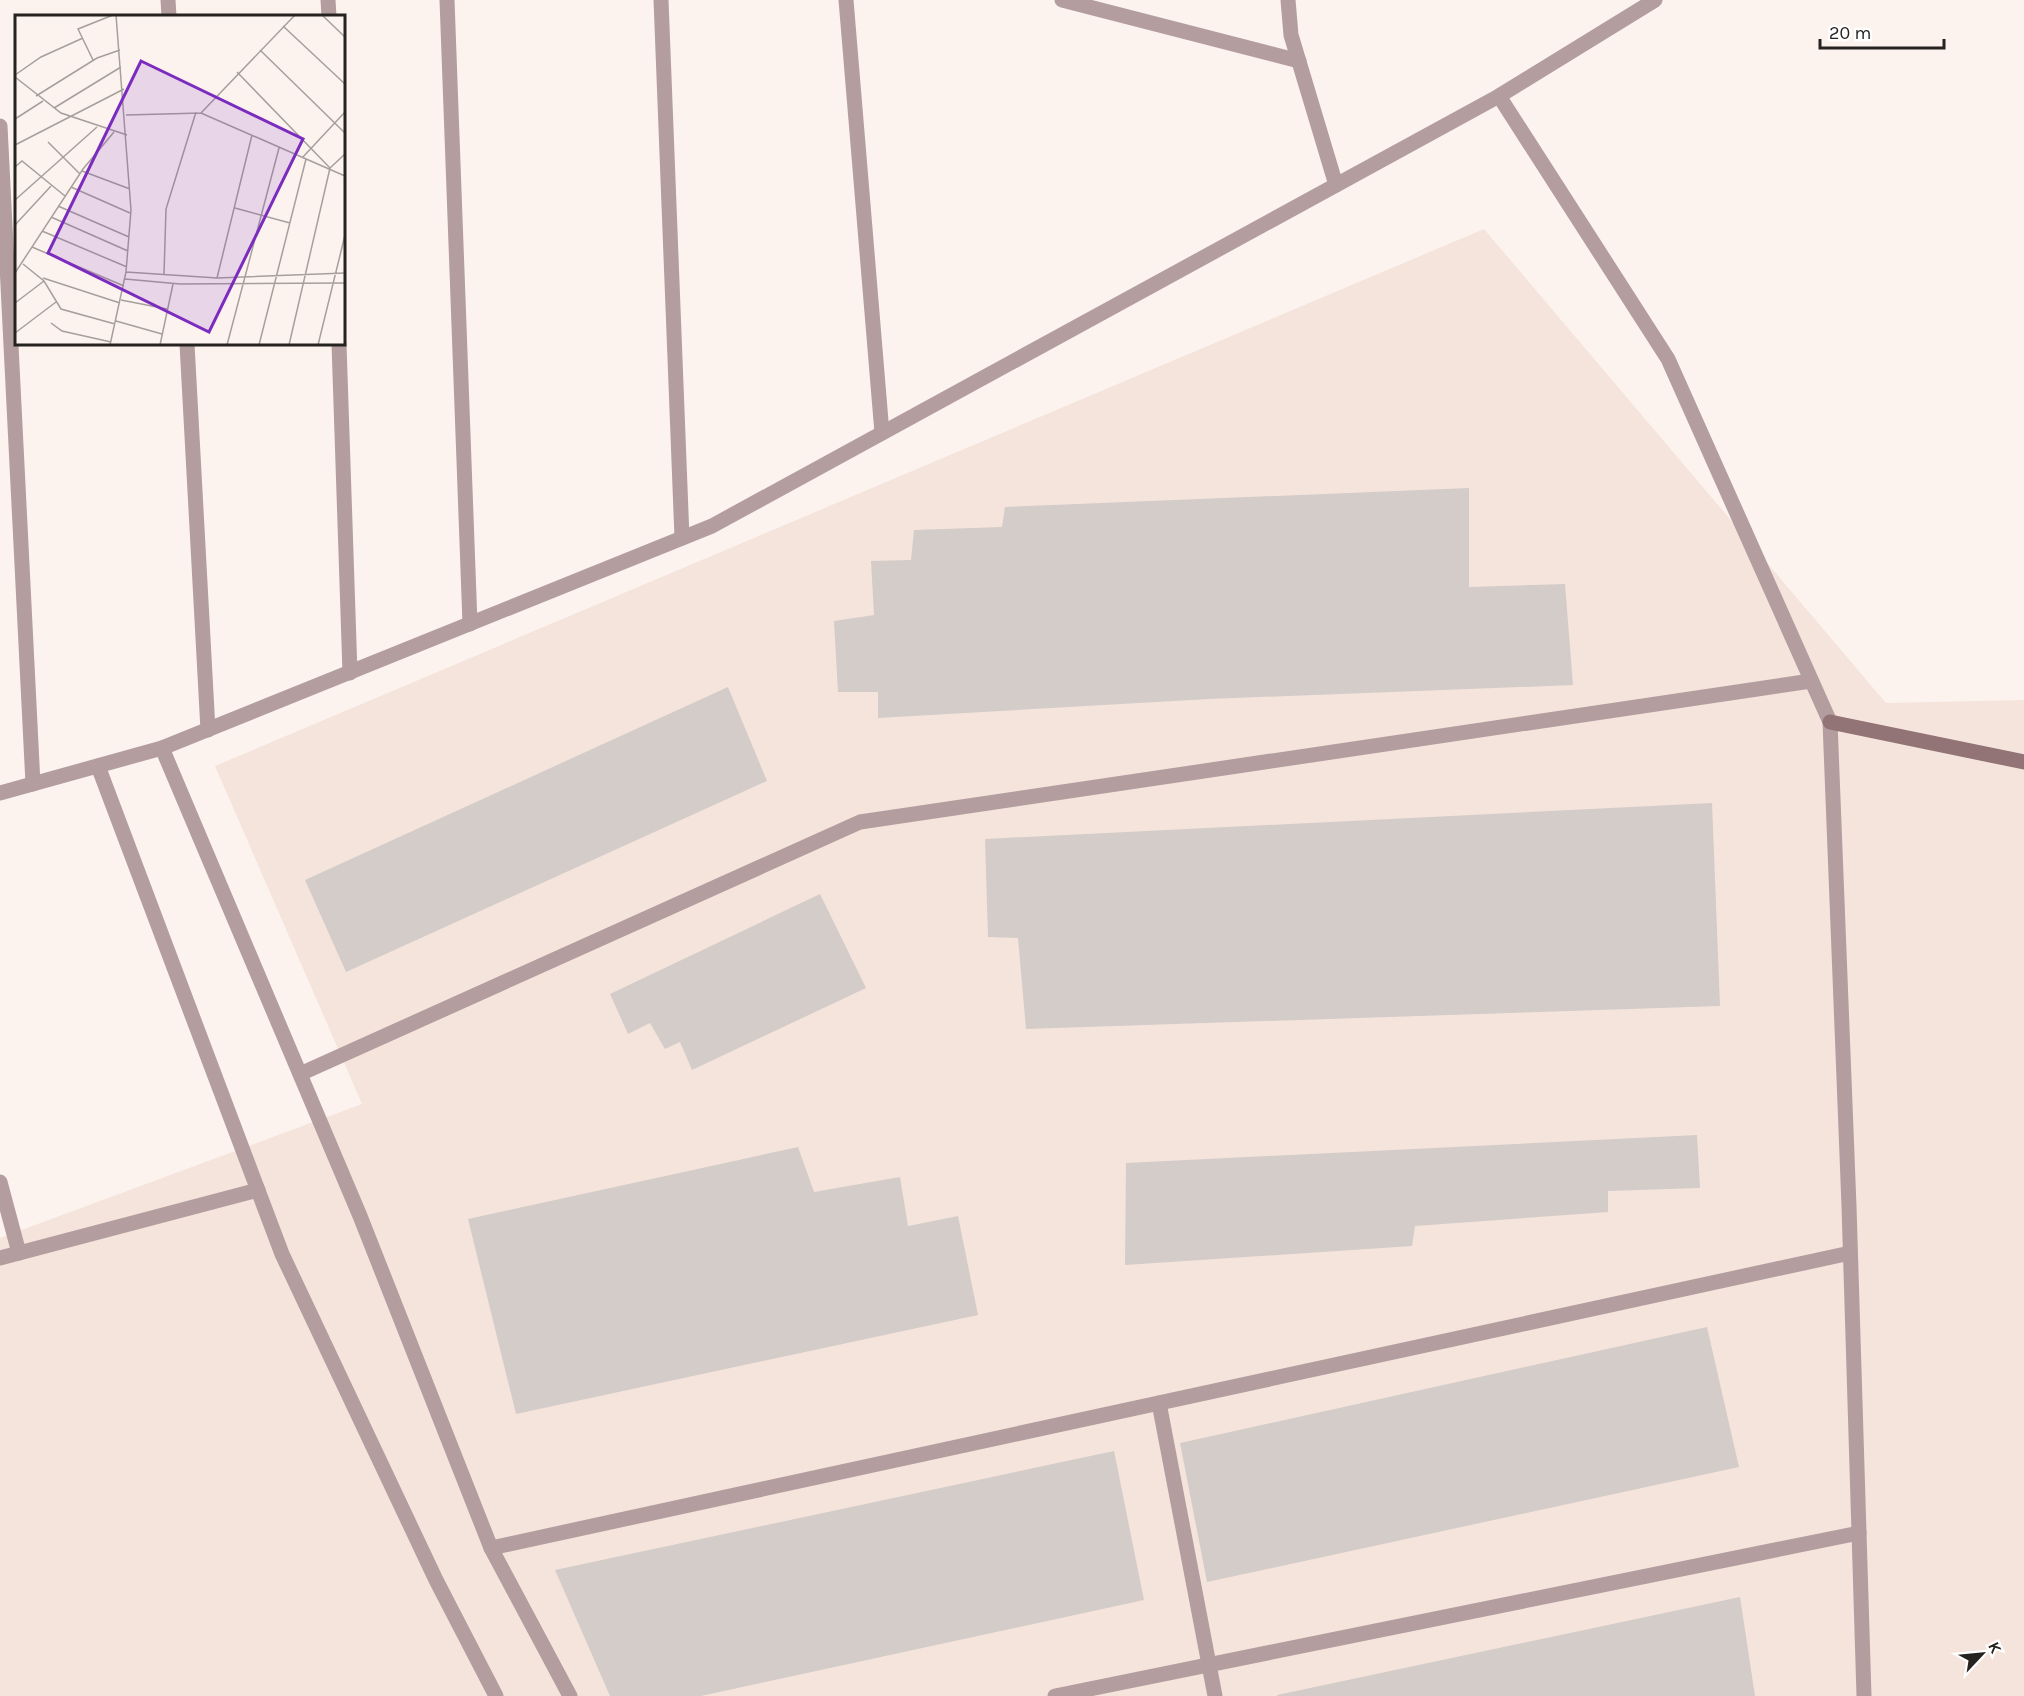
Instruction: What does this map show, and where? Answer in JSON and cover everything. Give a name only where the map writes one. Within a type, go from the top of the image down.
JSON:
[{"type":"main road","points":[[1830,722],[2024,762]]},
{"type":"street","points":[[168,0],[169,15]]},
{"type":"street","points":[[328,0],[329,15]]},
{"type":"street","points":[[447,0],[470,624]]},
{"type":"street","points":[[661,0],[682,538]]},
{"type":"street","points":[[846,0],[882,433]]},
{"type":"street","points":[[1062,0],[1299,61]]},
{"type":"street","points":[[1288,0],[1291,35],[1336,185]]},
{"type":"street","points":[[0,793],[162,748],[712,526],[1499,96],[1655,0]]},
{"type":"street","points":[[1499,96],[1668,359],[1830,722],[1864,1696]]},
{"type":"street","points":[[0,126],[33,784]]},
{"type":"street","points":[[187,345],[208,730]]},
{"type":"street","points":[[339,345],[350,673]]},
{"type":"street","points":[[300,1074],[860,822],[1811,681]]},
{"type":"street","points":[[162,748],[364,1227],[491,1548],[570,1696]]},
{"type":"street","points":[[99,766],[282,1254],[436,1580],[496,1696]]},
{"type":"street","points":[[0,1182],[19,1253]]},
{"type":"street","points":[[0,1258],[258,1190]]},
{"type":"street","points":[[491,1548],[1850,1252]]},
{"type":"street","points":[[1159,1403],[1215,1696]]},
{"type":"street","points":[[1055,1696],[1859,1533]]},
{"type":"shaded area","points":[[1484,229],[1886,703],[2024,700],[2024,1696],[0,1696],[0,1238],[362,1104],[215,766]]},
{"type":"building","points":[[1469,488],[1469,587],[1565,584],[1573,685],[1209,699],[878,718],[878,692],[838,692],[834,621],[874,615],[871,561],[911,560],[914,530],[1002,527],[1005,507]]},
{"type":"building","points":[[728,687],[767,781],[346,972],[305,880]]},
{"type":"building","points":[[1712,803],[1720,1006],[1026,1029],[1018,938],[988,937],[985,839]]},
{"type":"building","points":[[820,894],[866,988],[692,1070],[680,1042],[665,1049],[650,1023],[628,1034],[610,994]]},
{"type":"building","points":[[1697,1135],[1700,1188],[1608,1191],[1608,1212],[1415,1226],[1412,1246],[1125,1265],[1126,1163]]},
{"type":"building","points":[[798,1147],[814,1192],[900,1177],[908,1226],[958,1216],[978,1315],[516,1414],[468,1219]]},
{"type":"building","points":[[1707,1327],[1739,1467],[1207,1582],[1180,1443]]},
{"type":"building","points":[[1114,1451],[1144,1600],[701,1696],[610,1696],[555,1570]]},
{"type":"building","points":[[1740,1597],[1755,1696],[1277,1696],[1277,1695]]}]
